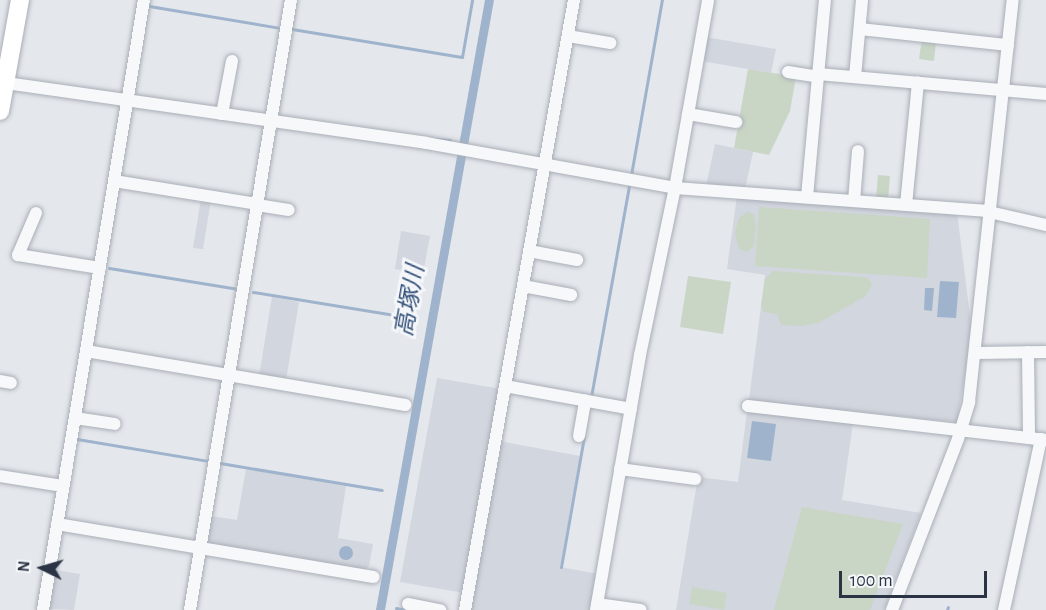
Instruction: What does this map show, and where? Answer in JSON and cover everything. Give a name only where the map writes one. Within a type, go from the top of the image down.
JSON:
[{"type":"highway","points":[[0,111],[20,0]]},
{"type":"street","points":[[43,610],[144,0]]},
{"type":"street","points":[[190,610],[291,0]]},
{"type":"street","points":[[465,610],[574,0]]},
{"type":"street","points":[[641,610],[596,607],[708,0]]},
{"type":"street","points":[[807,198],[825,0]]},
{"type":"street","points":[[855,77],[862,0]]},
{"type":"street","points":[[892,610],[962,429],[975,353],[1013,0]]},
{"type":"street","points":[[860,28],[1008,45]]},
{"type":"street","points":[[568,36],[610,43]]},
{"type":"street","points":[[222,114],[232,61]]},
{"type":"street","points":[[788,72],[1046,94]]},
{"type":"street","points":[[6,83],[454,148],[675,188],[991,211],[1046,225]]},
{"type":"street","points":[[906,205],[918,83]]},
{"type":"street","points":[[688,114],[736,122]]},
{"type":"street","points":[[854,201],[858,151]]},
{"type":"street","points":[[114,181],[289,210]]},
{"type":"street","points":[[36,213],[18,255],[100,268]]},
{"type":"street","points":[[529,251],[577,260]]},
{"type":"street","points":[[523,286],[571,295]]},
{"type":"street","points":[[86,351],[405,405]]},
{"type":"street","points":[[1004,610],[1039,439],[1028,352]]},
{"type":"street","points":[[975,353],[1046,352]]},
{"type":"street","points":[[505,386],[631,409]]},
{"type":"street","points":[[579,436],[585,401]]},
{"type":"street","points":[[748,406],[1039,439]]},
{"type":"street","points":[[75,418],[116,424]]},
{"type":"street","points":[[620,469],[695,479]]},
{"type":"street","points":[[0,476],[63,486]]},
{"type":"street","points":[[57,524],[374,577]]},
{"type":"street","points":[[408,604],[440,610]]},
{"type":"shaded area","points":[[705,37],[776,49],[771,73],[701,61]]},
{"type":"shaded area","points":[[715,144],[753,152],[745,189],[706,186]]},
{"type":"shaded area","points":[[737,196],[957,212],[972,332],[957,422],[749,400],[765,275],[727,269]]},
{"type":"shaded area","points":[[201,199],[211,200],[203,249],[193,248]]},
{"type":"shaded area","points":[[401,231],[430,236],[423,274],[395,269]]},
{"type":"shaded area","points":[[272,297],[299,302],[286,380],[259,376]]},
{"type":"shaded area","points":[[437,378],[501,389],[464,593],[400,582]]},
{"type":"shaded area","points":[[747,412],[853,423],[842,500],[921,513],[884,610],[676,610],[698,477],[738,482]]},
{"type":"shaded area","points":[[499,441],[580,456],[560,567],[598,574],[592,610],[468,610]]},
{"type":"shaded area","points":[[246,469],[346,486],[338,538],[373,544],[369,566],[364,570],[211,544],[207,539],[211,516],[237,520]]},
{"type":"shaded area","points":[[55,570],[80,574],[74,610],[48,609]]},
{"type":"green space","points":[[922,39],[936,41],[934,61],[919,59]]},
{"type":"green space","points":[[748,69],[796,77],[790,111],[769,155],[734,148]]},
{"type":"green space","points":[[878,175],[890,176],[888,200],[876,199]]},
{"type":"green space","points":[[759,207],[930,219],[927,278],[755,266]]},
{"type":"green space","points":[[747,212],[754,214],[756,226],[754,246],[747,252],[739,249],[735,233],[739,218]]},
{"type":"green space","points":[[773,271],[864,277],[869,279],[872,285],[866,296],[818,323],[802,326],[781,325],[777,314],[764,312],[761,306],[765,279]]},
{"type":"green space","points":[[688,276],[731,282],[723,334],[680,327]]},
{"type":"green space","points":[[802,507],[903,524],[870,610],[774,610]]},
{"type":"green space","points":[[692,587],[727,593],[724,610],[689,604]]},
{"type":"water","points":[[485,0],[494,0],[385,610],[376,610]]},
{"type":"water","points":[[940,281],[959,282],[956,318],[937,317]]},
{"type":"water","points":[[925,288],[934,288],[932,311],[924,310]]},
{"type":"water","points":[[752,421],[776,424],[771,461],[747,458]]},
{"type":"water","points":[[346,546],[351,548],[353,553],[351,558],[346,560],[341,558],[339,553],[341,548]]},
{"type":"waterway","points":[[462,57],[472,0]]},
{"type":"waterway","points":[[631,175],[662,0]]},
{"type":"waterway","points":[[149,6],[281,28]]},
{"type":"waterway","points":[[292,29],[462,57]]},
{"type":"waterway","points":[[435,139],[450,140]]},
{"type":"waterway","points":[[591,397],[629,186]]},
{"type":"waterway","points":[[109,268],[238,289]]},
{"type":"waterway","name":"高塚川","points":[[253,292],[413,318]]},
{"type":"waterway","points":[[561,567],[584,437]]},
{"type":"waterway","points":[[77,439],[209,461]]},
{"type":"waterway","points":[[220,463],[382,490]]},
{"type":"waterway","points":[[396,608],[407,610]]}]
